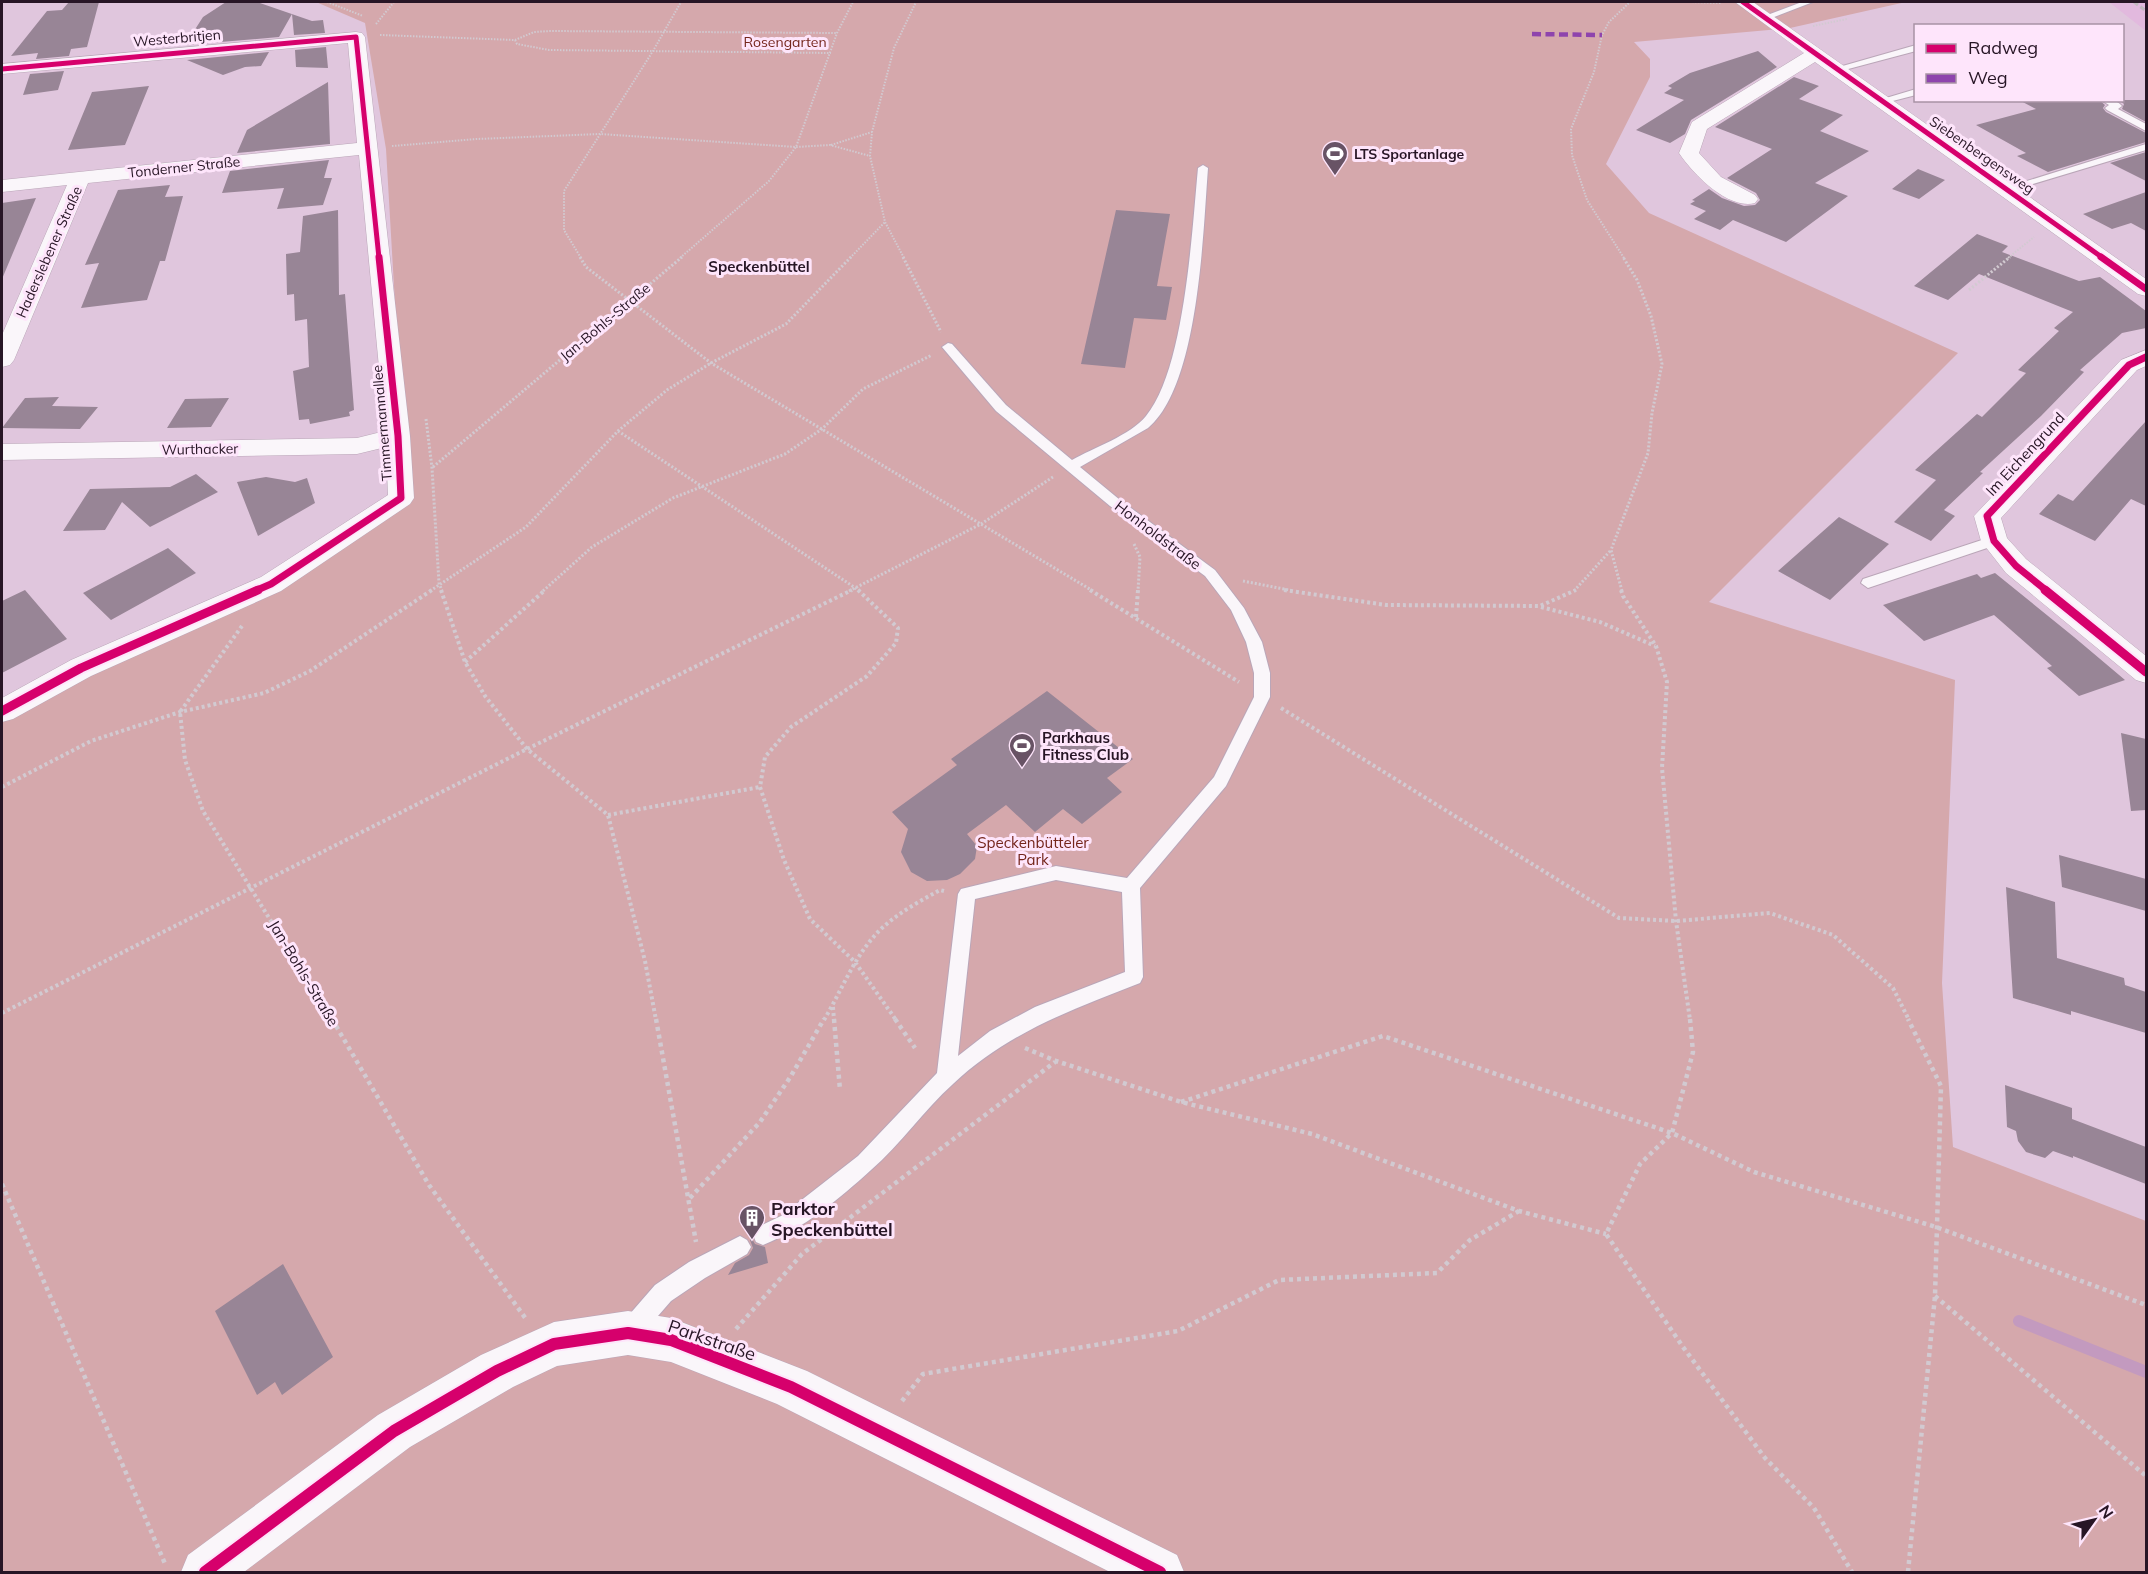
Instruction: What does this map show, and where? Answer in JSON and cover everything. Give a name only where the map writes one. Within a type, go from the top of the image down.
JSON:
[{"type":"street","name":"Siebenbergensweg","points":[[1743,2],[2146,289]]},
{"type":"street","name":"Westerbritjen","points":[[2,69],[368,32]]},
{"type":"street","name":"Timmermannallee","points":[[2,711],[81,668],[271,584],[401,498],[398,436],[367,148],[368,32]]},
{"type":"street","points":[[1748,199],[1719,185],[1699,170],[1689,153],[1698,126],[1815,54]]},
{"type":"street","name":"Tonderner Straße","points":[[2,186],[367,148]]},
{"type":"street","name":"Haderslebener Straße","points":[[2,360],[81,177]]},
{"type":"street","name":"Im Eichengrund","points":[[1994,541],[1987,516],[2129,365],[2146,357]]},
{"type":"street","name":"Wurthacker","points":[[2,452],[357,447],[398,436]]},
{"type":"street","points":[[1994,541],[2016,566],[2146,672]]},
{"type":"street","name":"Parkstraße","points":[[205,1572],[394,1431],[497,1371],[554,1344],[628,1333],[671,1340],[791,1387],[1161,1572]]},
{"type":"lane","points":[[1766,17],[1809,2]]},
{"type":"lane","points":[[1837,69],[1914,49]]},
{"type":"lane","points":[[1881,101],[1914,93]]},
{"type":"lane","points":[[2110,102],[2117,106],[2110,108],[2146,128]]},
{"type":"lane","points":[[2006,189],[2146,147]]},
{"type":"lane","points":[[1071,466],[1148,422],[1160,408],[1179,350],[1193,284],[1203,168]]},
{"type":"lane","name":"Honholdstraße","points":[[948,347],[1001,408],[1115,503],[1210,573]]},
{"type":"lane","points":[[1868,583],[1994,541]]},
{"type":"lane","points":[[763,1235],[788,1223],[865,1163],[946,1077],[997,1037],[1042,1013],[1134,977],[1131,885],[1220,781],[1262,697],[1262,673],[1254,642],[1237,608],[1210,573]]},
{"type":"lane","points":[[946,1077],[968,894],[1056,873],[1131,885]]},
{"type":"lane","points":[[628,1333],[663,1293],[697,1269],[740,1247]]},
{"type":"path","points":[[368,32],[394,2]]},
{"type":"path","points":[[681,2],[662,31],[653,51],[564,191],[564,230],[586,267],[711,363],[1136,617],[1619,918],[1676,921],[1770,913],[1833,935],[1893,988],[1941,1086],[1935,1296],[1908,1572]]},
{"type":"path","points":[[465,663],[592,547],[673,498],[785,454],[822,429],[863,389],[948,347],[885,222],[870,156],[872,132],[894,48],[916,2]]},
{"type":"path","points":[[1606,1234],[1640,1164],[1672,1133],[1693,1052],[1688,994],[1676,921],[1662,768],[1667,682],[1656,646],[1623,596],[1611,550],[1648,453],[1652,413],[1662,364],[1651,316],[1636,280],[1587,200],[1572,155],[1571,129],[1594,72],[1602,35],[1609,21],[1630,2]]},
{"type":"path","points":[[368,32],[515,40],[527,34],[550,31],[837,33]]},
{"type":"path","points":[[515,40],[517,44],[524,47],[549,50],[831,53]]},
{"type":"path","points":[[367,148],[477,139],[600,134],[796,147],[830,145],[872,132]]},
{"type":"path","points":[[830,145],[870,156]]},
{"type":"path","points":[[2,787],[91,741],[180,712],[264,693],[310,671],[526,527],[618,431],[667,390],[711,363],[786,324],[885,222]]},
{"type":"path","points":[[1970,290],[2052,222]]},
{"type":"path","points":[[618,431],[855,587],[898,628],[896,644],[867,676],[791,727],[765,757],[760,787],[784,860],[810,918],[855,962],[915,1048]]},
{"type":"path","points":[[2,1013],[527,748],[945,544],[981,524],[1071,466]]},
{"type":"path","points":[[432,468],[439,583],[465,663],[485,696],[527,748],[608,815],[645,961],[696,1232],[697,1269]]},
{"type":"path","points":[[1115,503],[1140,557],[1136,617]]},
{"type":"path","points":[[180,712],[271,584]]},
{"type":"path","points":[[1540,606],[1583,614],[1623,629],[1656,646]]},
{"type":"path","points":[[608,815],[760,787]]},
{"type":"path","points":[[690,1199],[760,1122],[791,1076],[855,962],[881,929],[916,903],[940,890],[968,894]]},
{"type":"path","points":[[832,1006],[840,1090]]},
{"type":"path","points":[[1181,1102],[1383,1036],[1672,1133],[1754,1172],[1936,1227],[2146,1305]]},
{"type":"path","points":[[997,1037],[1056,1061],[1181,1102],[1312,1134],[1519,1210],[1606,1234],[1683,1347],[1765,1458],[1814,1508],[1852,1572]]},
{"type":"path","points":[[713,1355],[802,1254],[1056,1061]]},
{"type":"path","points":[[2,1184],[169,1572]]},
{"type":"path","points":[[877,1432],[923,1374],[1178,1331],[1279,1280],[1437,1273],[1470,1240],[1519,1210]]},
{"type":"path","points":[[1935,1296],[2146,1476]]},
{"type":"shaded area","points":[[2109,2],[2146,2],[2146,31]]},
{"type":"green space","name":"Speckenbütteler Park","points":[[316,2],[1906,2],[1790,28],[1634,42],[1650,59],[1650,77],[1606,164],[1649,213],[1958,353],[1709,602],[1955,680],[1942,983],[1953,1147],[2146,1221],[2146,1572],[2,1572],[2,715],[82,671],[272,586],[404,499],[405,475],[386,149],[365,23]]},
{"type":"building","points":[[69,2],[99,2],[87,47],[71,49],[69,56],[36,59],[38,53],[11,56],[47,11],[62,10]]},
{"type":"building","points":[[226,2],[257,2],[292,14],[279,37],[185,45],[203,17]]},
{"type":"building","points":[[292,14],[312,21],[323,20],[325,33],[294,35]]},
{"type":"building","points":[[326,47],[328,68],[296,67],[295,50]]},
{"type":"building","points":[[1758,51],[1777,67],[1691,120],[1685,134],[1670,143],[1636,130],[1684,100],[1664,93],[1672,88],[1668,86],[1690,73]]},
{"type":"building","points":[[269,52],[261,66],[245,67],[223,75],[187,60]]},
{"type":"building","points":[[64,71],[58,90],[23,95],[30,74]]},
{"type":"building","points":[[1794,77],[1819,86],[1799,99],[1843,115],[1820,131],[1869,151],[1815,183],[1848,196],[1786,242],[1733,220],[1720,230],[1694,219],[1706,211],[1690,204],[1695,201],[1692,200],[1709,189],[1722,198],[1744,206],[1755,205],[1760,200],[1756,193],[1727,178],[1772,149],[1715,127]]},
{"type":"building","points":[[328,82],[330,144],[237,153],[247,130]]},
{"type":"building","points":[[149,86],[125,145],[68,150],[92,92]]},
{"type":"building","points":[[2124,100],[2146,100],[2146,122],[2122,109],[2124,104],[2122,102]]},
{"type":"building","points":[[2023,102],[2101,102],[2105,105],[2103,108],[2106,112],[2146,133],[2146,142],[2048,172],[2017,156],[2026,153],[1976,125],[2036,109]]},
{"type":"building","points":[[2146,152],[2146,181],[2110,163]]},
{"type":"building","points":[[329,160],[324,178],[332,178],[323,205],[277,209],[284,188],[222,193],[230,171]]},
{"type":"building","points":[[1918,169],[1945,180],[1919,199],[1892,189]]},
{"type":"building","points":[[170,185],[165,197],[183,196],[165,261],[160,261],[147,300],[81,308],[99,263],[85,265],[118,190]]},
{"type":"building","points":[[2146,192],[2146,231],[2131,223],[2112,229],[2083,214]]},
{"type":"building","points":[[36,198],[2,279],[2,203]]},
{"type":"building","points":[[338,210],[339,295],[345,294],[354,410],[349,412],[350,416],[310,424],[309,419],[299,420],[293,371],[309,367],[307,319],[295,321],[294,294],[287,295],[286,254],[300,252],[303,216]]},
{"type":"building","points":[[1116,210],[1170,214],[1157,286],[1172,287],[1166,320],[1134,318],[1125,368],[1081,364]]},
{"type":"building","points":[[1977,234],[2008,246],[2002,252],[2079,281],[2100,277],[2146,311],[2146,328],[2122,333],[2080,370],[2084,372],[1944,510],[1955,516],[1931,541],[1894,522],[1936,480],[1915,470],[1977,414],[1982,417],[2026,373],[2018,370],[2059,331],[2054,328],[2073,312],[1979,274],[1948,300],[1914,286]]},
{"type":"building","points":[[59,397],[52,406],[98,407],[80,429],[2,428],[25,398]]},
{"type":"building","points":[[229,398],[211,427],[167,428],[185,399]]},
{"type":"building","points":[[2146,421],[2146,506],[2131,499],[2095,541],[2039,514],[2058,494],[2073,501]]},
{"type":"building","points":[[196,474],[218,492],[150,527],[122,502],[105,530],[63,531],[90,489],[170,487]]},
{"type":"building","points":[[266,477],[295,482],[307,478],[315,503],[258,536],[237,482]]},
{"type":"building","points":[[1839,517],[1889,544],[1830,600],[1778,571]]},
{"type":"building","points":[[168,548],[196,573],[111,620],[83,593]]},
{"type":"building","points":[[1995,573],[2125,680],[2079,696],[2047,668],[2052,666],[1994,615],[1924,641],[1883,605],[1977,574],[1981,578]]},
{"type":"building","points":[[25,590],[67,639],[2,673],[2,601]]},
{"type":"building","points":[[1047,691],[1133,759],[1107,778],[1122,792],[1082,824],[1063,809],[1035,832],[1006,805],[967,834],[977,846],[975,859],[960,874],[947,880],[927,881],[911,872],[901,852],[908,829],[892,812],[957,765],[951,759]]},
{"type":"building","points":[[2121,733],[2146,739],[2146,810],[2131,811]]},
{"type":"building","points":[[2059,855],[2146,879],[2146,911],[2062,887]]},
{"type":"building","points":[[2006,887],[2055,902],[2057,958],[2124,978],[2125,985],[2146,992],[2146,1033],[2071,1011],[2071,1015],[2013,998]]},
{"type":"building","points":[[2005,1085],[2072,1108],[2072,1119],[2146,1147],[2146,1184],[2073,1156],[2073,1158],[2053,1151],[2045,1158],[2026,1152],[2018,1141],[2016,1131],[2007,1127]]},
{"type":"building","points":[[751,1237],[755,1244],[765,1247],[768,1263],[728,1275],[735,1263],[749,1255],[753,1248]]},
{"type":"building","points":[[283,1264],[333,1357],[282,1395],[275,1382],[257,1395],[215,1311]]},
{"type":"waterway","points":[[2019,1321],[2146,1372]]},
{"type":"railway","points":[[2134,2],[2146,11]]},
{"type":"marked path","points":[[1532,34],[1602,35]]},
{"type":"cycle path","points":[[1743,2],[2146,289]]},
{"type":"cycle path","points":[[2,69],[356,37],[398,436],[401,498],[271,584],[81,668],[2,711]]},
{"type":"cycle path","points":[[2146,357],[2129,365],[1987,516],[1994,541],[2016,566],[2146,672]]},
{"type":"cycle path","points":[[205,1572],[394,1431],[497,1371],[554,1344],[628,1333],[671,1340],[791,1387],[1160,1572]]},
{"type":"place","name":"LTS Sportanlage","points":[[1335,177]]},
{"type":"place","name":"Parkhaus Fitness Club","points":[[1022,769]]},
{"type":"place","name":"Parktor Speckenbüttel","points":[[752,1241]]},
{"type":"district","name":"Speckenbüttel","points":[[759,266]]},
{"type":"park label","name":"Rosengarten","points":[[785,42]]}]
